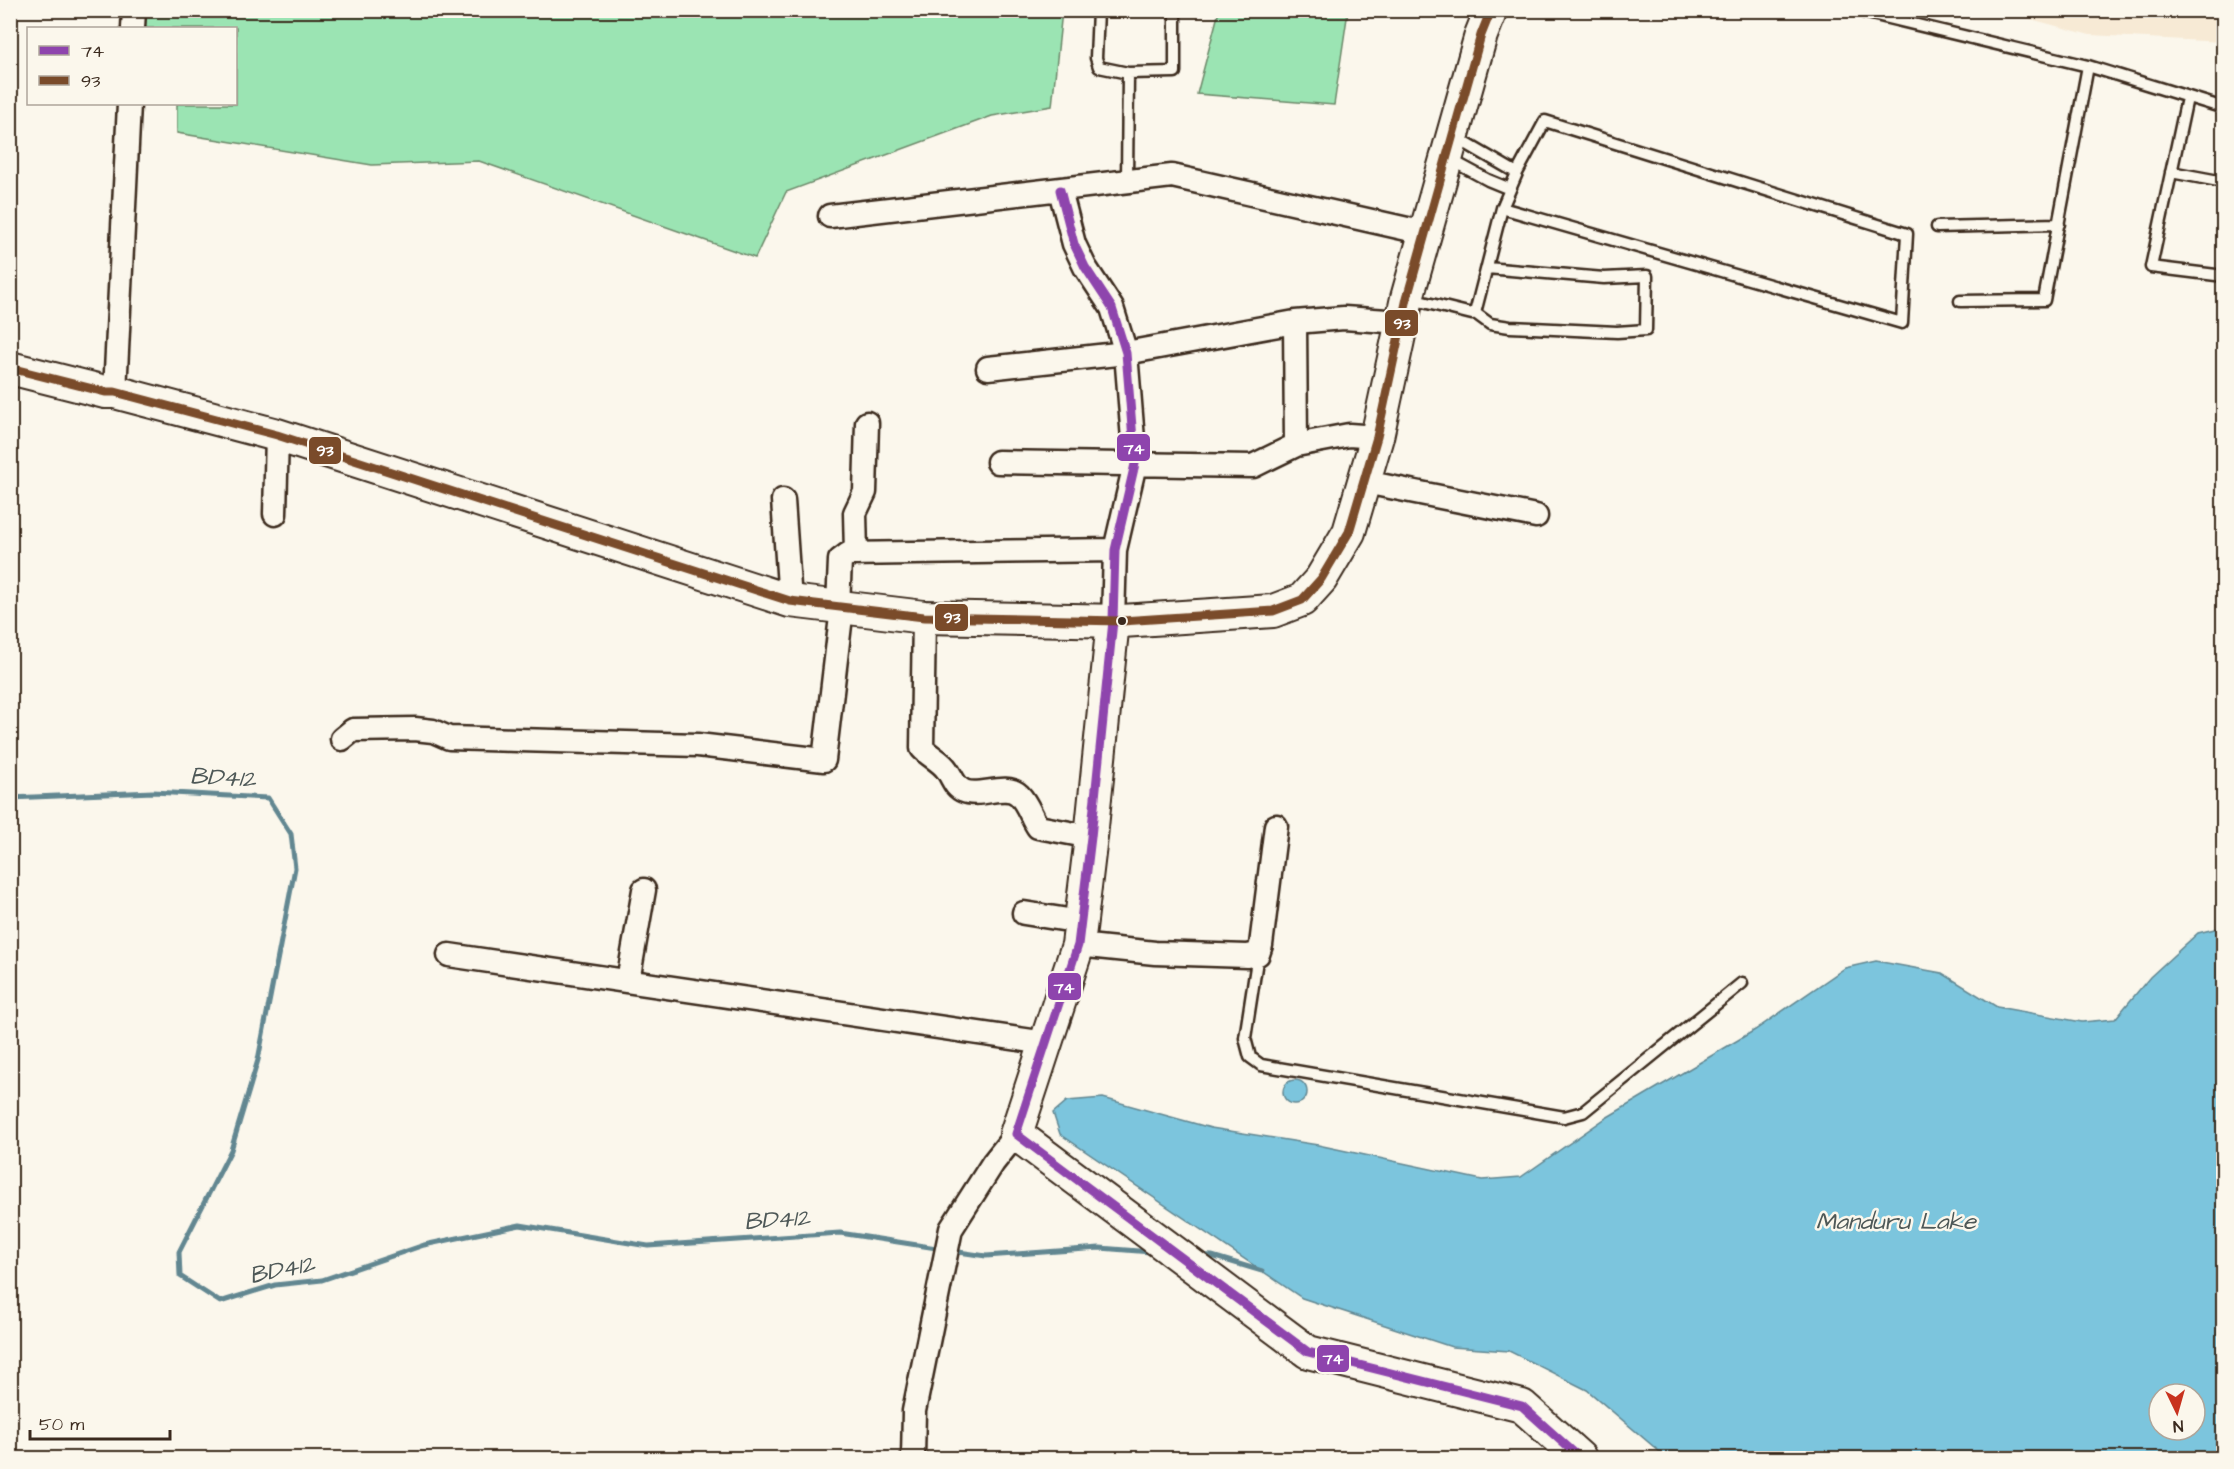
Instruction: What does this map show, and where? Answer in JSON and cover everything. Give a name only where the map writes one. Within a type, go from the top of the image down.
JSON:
[{"type":"main road","points":[[10,368],[105,392],[115,392],[278,435],[790,601],[924,617],[1113,621],[1273,611],[1302,600],[1321,579],[1349,532],[1377,436],[1425,233],[1481,35],[1491,10]]},
{"type":"main road","points":[[1113,621],[1087,836],[1079,934],[1016,1134],[1308,1352],[1522,1406],[1580,1458]]},
{"type":"street","points":[[133,27],[134,10]]},
{"type":"street","points":[[115,392],[129,105]]},
{"type":"street","points":[[830,216],[1172,176],[1425,233]]},
{"type":"street","points":[[1060,190],[1074,244],[1085,267],[1112,308],[1126,353],[1135,465],[1115,550],[1113,621]]},
{"type":"street","points":[[988,368],[1126,353],[1295,322],[1405,310]]},
{"type":"street","points":[[1295,322],[1296,445]]},
{"type":"street","points":[[856,553],[855,513],[865,492],[867,423]]},
{"type":"street","points":[[275,514],[278,435]]},
{"type":"street","points":[[998,462],[1253,466],[1296,445],[1349,435],[1377,436]]},
{"type":"street","points":[[1365,482],[1536,516]]},
{"type":"street","points":[[783,500],[790,601]]},
{"type":"street","points":[[342,739],[353,730],[415,729],[433,731],[449,738],[698,745],[824,760],[840,607],[840,560],[848,554],[1115,550]]},
{"type":"street","points":[[924,617],[922,748],[946,769],[954,785],[964,792],[1012,790],[1027,806],[1031,818],[1038,827],[1087,836]]},
{"type":"street","points":[[1024,913],[1079,934],[1155,953],[1247,956],[1257,954],[1261,945],[1276,826]]},
{"type":"street","points":[[628,981],[644,890]]},
{"type":"street","points":[[449,955],[1046,1043]]},
{"type":"street","points":[[914,1458],[914,1411],[951,1229],[993,1163],[1016,1134]]},
{"type":"lane","points":[[1098,10],[1096,58],[1099,67],[1128,73],[1175,72],[1175,10]]},
{"type":"lane","points":[[1856,10],[2088,66],[2223,108]]},
{"type":"lane","points":[[1960,301],[2044,300],[2088,66]]},
{"type":"lane","points":[[1127,181],[1128,73]]},
{"type":"lane","points":[[2187,98],[2151,267],[2223,276]]},
{"type":"lane","points":[[1474,313],[1502,208],[1517,173],[1545,121],[1908,234],[1902,323],[1502,208]]},
{"type":"lane","points":[[1450,147],[1517,173]]},
{"type":"lane","points":[[1450,147],[1488,180],[1510,189]]},
{"type":"lane","points":[[2171,172],[2223,182]]},
{"type":"lane","points":[[1937,227],[2059,224]]},
{"type":"lane","points":[[1405,310],[1474,313],[1490,324],[1509,327],[1617,332],[1646,330],[1647,276],[1604,278],[1487,268]]},
{"type":"lane","points":[[1257,954],[1245,1038],[1250,1057],[1261,1065],[1564,1117],[1583,1112],[1742,983]]},
{"type":"shaded area","points":[[2001,11],[2223,11],[2223,42],[2090,35]]},
{"type":"green space","points":[[123,10],[1062,11],[1052,106],[992,116],[786,192],[755,258],[479,161],[372,165],[177,133],[177,105],[237,105],[237,27],[121,27]]},
{"type":"green space","points":[[1219,11],[1348,11],[1334,105],[1197,94]]},
{"type":"water","name":"Manduru Lake","points":[[2223,927],[2223,1458],[1667,1458],[1587,1390],[1509,1351],[1452,1347],[1302,1298],[1060,1134],[1053,1113],[1067,1101],[1103,1098],[1211,1128],[1318,1145],[1482,1180],[1521,1177],[1606,1118],[1755,1030],[1845,968],[1876,961],[1942,973],[1997,1007],[2082,1022],[2115,1019],[2150,977],[2198,933]]},
{"type":"water","points":[[1295,1080],[1303,1084],[1307,1092],[1303,1100],[1295,1104],[1287,1100],[1283,1092],[1287,1084]]},
{"type":"waterway","name":"BD412","points":[[10,798],[153,792],[268,798],[291,834],[295,868],[258,1060],[231,1150],[179,1252],[180,1276],[220,1302],[275,1285],[322,1280],[424,1245],[520,1225],[648,1246],[840,1233],[943,1249]]},
{"type":"waterway","name":"BD412","points":[[952,1251],[986,1256],[1100,1248],[1151,1252]]},
{"type":"waterway","name":"BD412","points":[[1197,1255],[1212,1256],[1262,1271]]},
{"type":"transit line","name":"93","points":[[10,368],[105,392],[115,392],[277,435],[790,601],[924,617],[1122,621],[1273,611],[1302,600],[1321,579],[1349,532],[1377,437],[1407,298],[1481,35],[1491,10]]},
{"type":"transit line","name":"74","points":[[1060,190],[1074,244],[1085,267],[1112,308],[1126,353],[1135,464],[1115,550],[1113,621],[1078,945],[1016,1134],[1308,1352],[1522,1406],[1580,1458]]}]
